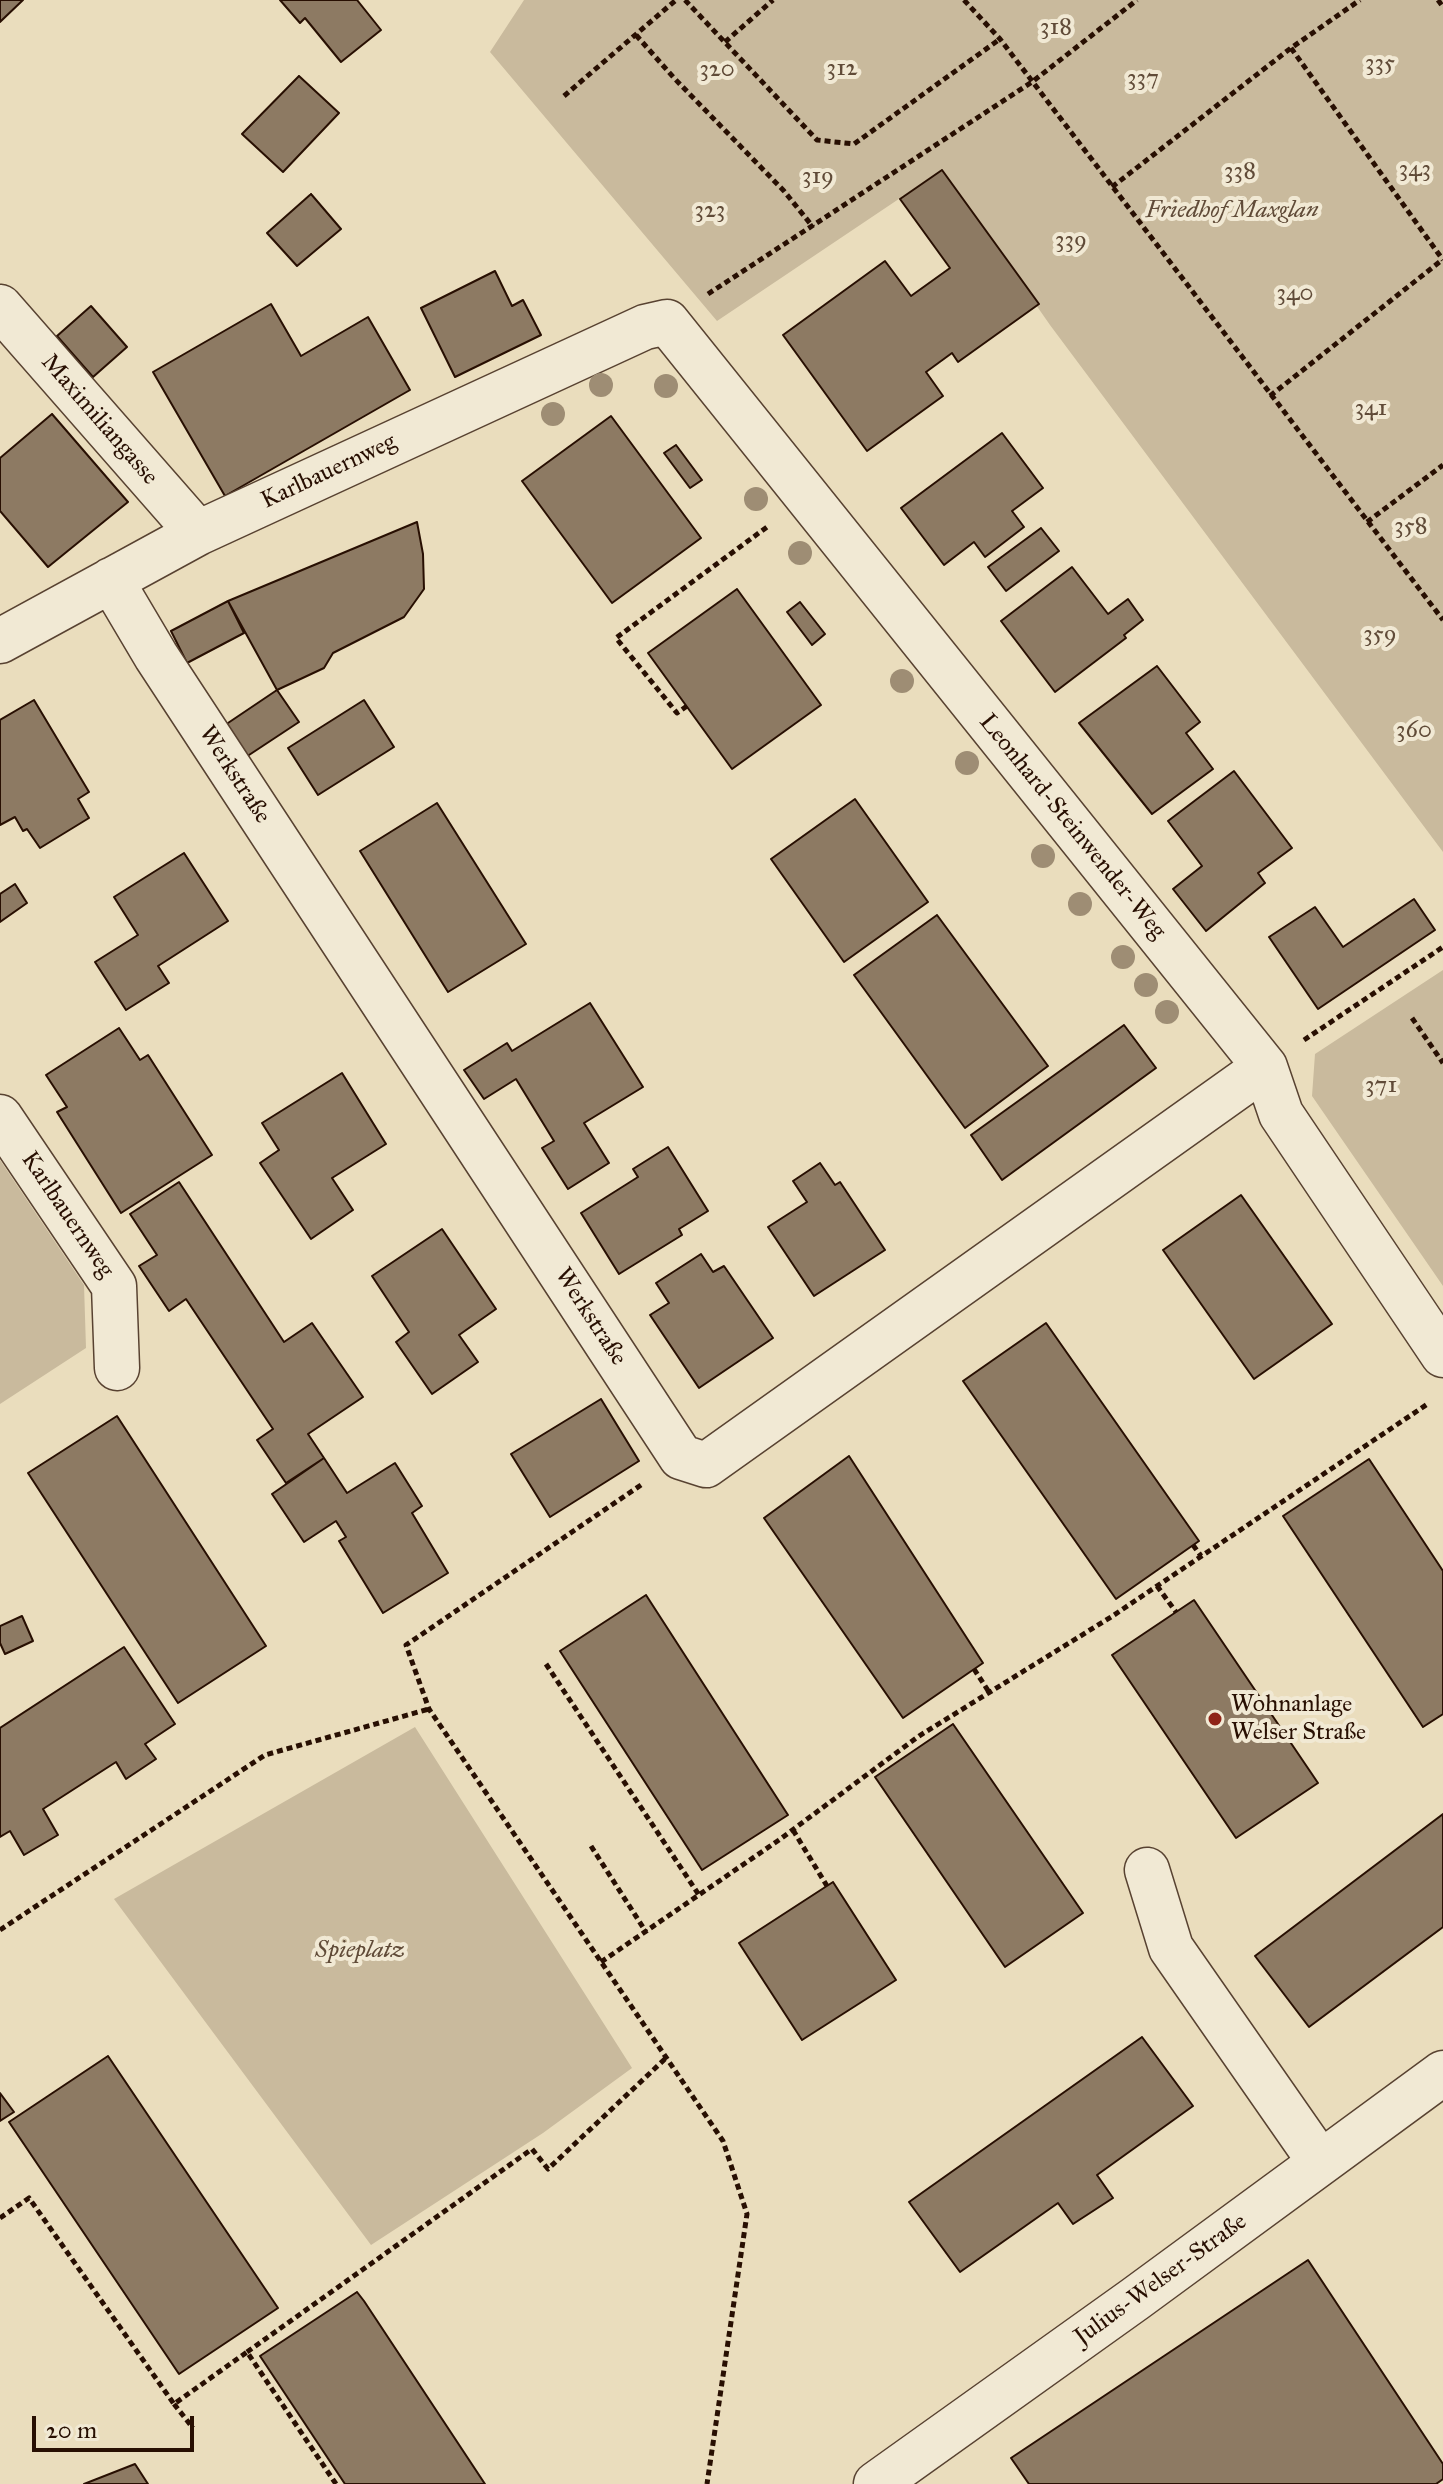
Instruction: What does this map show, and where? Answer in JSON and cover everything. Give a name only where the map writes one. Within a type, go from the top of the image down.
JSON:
[{"type":"street","name":"Maximiliangasse","points":[[0,307],[198,533]]},
{"type":"street","name":"Leonhard-Steinwender-Weg","points":[[667,322],[1265,1067],[1281,1114],[1443,1355]]},
{"type":"street","name":"Karlbauernweg","points":[[0,641],[198,533],[645,327],[667,322]]},
{"type":"street","name":"Werkstraße","points":[[111,580],[156,656],[681,1457]]},
{"type":"street","points":[[681,1457],[706,1465],[1265,1067]]},
{"type":"street","name":"Karlbauernweg","points":[[0,1117],[114,1286],[117,1368]]},
{"type":"street","points":[[1147,1870],[1171,1948],[1320,2162]]},
{"type":"street","name":"Julius-Welser-Straße","points":[[876,2484],[1443,2073]]},
{"type":"path","points":[[564,96],[676,0]]},
{"type":"path","points":[[685,0],[817,140],[854,144],[1000,39]]},
{"type":"path","points":[[725,42],[773,0]]},
{"type":"path","points":[[964,0],[1000,39],[1443,620]]},
{"type":"path","points":[[667,322],[1032,82],[1137,0]]},
{"type":"path","points":[[1111,187],[1291,48],[1360,0]]},
{"type":"path","points":[[1438,0],[1443,7]]},
{"type":"path","points":[[636,35],[784,191],[813,227]]},
{"type":"path","points":[[1270,396],[1443,259],[1291,48]]},
{"type":"path","points":[[1367,522],[1443,465]]},
{"type":"path","points":[[687,706],[677,713],[616,638],[808,497]]},
{"type":"path","points":[[1265,1067],[1443,947]]},
{"type":"path","points":[[1412,1018],[1443,1063]]},
{"type":"path","points":[[601,1962],[793,1830],[919,1736],[1157,1586],[1430,1402]]},
{"type":"path","points":[[681,1457],[406,1645],[429,1709],[723,2141],[747,2214],[707,2484]]},
{"type":"path","points":[[1193,1545],[1201,1556]]},
{"type":"path","points":[[1157,1586],[1176,1612]]},
{"type":"path","points":[[546,1664],[699,1895]]},
{"type":"path","points":[[974,1669],[989,1692]]},
{"type":"path","points":[[0,1930],[265,1755],[429,1709]]},
{"type":"path","points":[[943,1721],[947,1728]]},
{"type":"path","points":[[793,1830],[827,1886]]},
{"type":"path","points":[[591,1846],[646,1932]]},
{"type":"path","points":[[174,2404],[532,2149],[548,2169],[666,2058]]},
{"type":"path","points":[[0,2218],[29,2198],[193,2428]]},
{"type":"path","points":[[247,2352],[336,2484]]},
{"type":"green space","name":"Friedhof Maxglan","points":[[524,0],[1443,0],[1443,852],[1050,325],[942,170],[717,321],[490,52]]},
{"type":"green space","name":"371","points":[[1443,970],[1443,1286],[1312,1096],[1315,1054]]},
{"type":"green space","points":[[0,1160],[84,1285],[86,1348],[0,1404]]},
{"type":"green space","name":"Spieplatz","points":[[415,1727],[632,2068],[543,2133],[371,2245],[114,1899]]},
{"type":"building","points":[[0,0],[23,0],[0,22]]},
{"type":"building","points":[[280,0],[357,0],[381,30],[341,62],[305,18],[300,23]]},
{"type":"building","points":[[299,76],[339,113],[283,172],[242,134]]},
{"type":"building","points":[[942,170],[1039,304],[958,362],[952,353],[926,372],[943,396],[867,451],[783,335],[885,261],[911,296],[950,268],[900,199]]},
{"type":"building","points":[[311,194],[341,229],[297,266],[267,233]]},
{"type":"building","points":[[495,271],[512,306],[523,300],[541,335],[455,377],[421,308]]},
{"type":"building","points":[[271,304],[301,356],[368,317],[410,390],[225,496],[153,372]]},
{"type":"building","points":[[91,306],[127,347],[93,377],[57,336]]},
{"type":"building","points":[[52,414],[128,502],[48,567],[0,511],[0,458]]},
{"type":"building","points":[[611,416],[701,538],[612,603],[522,481]]},
{"type":"building","points":[[1002,433],[1043,488],[1012,511],[1024,527],[985,557],[974,542],[944,565],[901,508]]},
{"type":"building","points":[[676,445],[702,480],[690,488],[664,453]]},
{"type":"building","points":[[417,522],[423,554],[424,589],[404,617],[333,653],[324,668],[277,690],[228,601]]},
{"type":"building","points":[[1041,528],[1059,551],[1006,591],[988,567]]},
{"type":"building","points":[[1072,567],[1108,614],[1128,599],[1143,620],[1124,635],[1126,638],[1055,692],[1001,621]]},
{"type":"building","points":[[737,589],[821,705],[732,769],[648,653]]},
{"type":"building","points":[[228,601],[244,633],[187,663],[171,631]]},
{"type":"building","points":[[800,602],[825,634],[812,645],[787,612]]},
{"type":"building","points":[[1157,666],[1200,722],[1186,733],[1213,769],[1152,814],[1079,723]]},
{"type":"building","points":[[277,690],[299,722],[246,757],[225,725]]},
{"type":"building","points":[[34,700],[89,792],[78,799],[89,818],[40,848],[27,829],[23,831],[15,817],[0,825],[0,720]]},
{"type":"building","points":[[364,700],[394,747],[318,795],[288,748]]},
{"type":"building","points":[[1234,771],[1292,848],[1258,873],[1265,883],[1206,931],[1173,889],[1202,866],[1168,821]]},
{"type":"building","points":[[855,799],[928,902],[844,962],[771,859]]},
{"type":"building","points":[[437,803],[526,944],[448,992],[360,851]]},
{"type":"building","points":[[184,853],[228,921],[158,966],[169,983],[126,1010],[95,962],[138,935],[114,897]]},
{"type":"building","points":[[15,884],[27,903],[0,922],[0,894]]},
{"type":"building","points":[[1414,899],[1435,930],[1318,1009],[1269,937],[1315,907],[1343,947]]},
{"type":"building","points":[[937,915],[1048,1066],[965,1128],[854,975]]},
{"type":"building","points":[[590,1003],[643,1087],[584,1123],[609,1163],[568,1189],[542,1148],[554,1141],[516,1079],[484,1099],[464,1070],[507,1043],[512,1051]]},
{"type":"building","points":[[1124,1025],[1156,1068],[1002,1180],[971,1135]]},
{"type":"building","points":[[119,1028],[140,1060],[148,1055],[212,1155],[121,1213],[57,1112],[67,1107],[46,1075]]},
{"type":"building","points":[[342,1073],[386,1144],[332,1178],[353,1210],[311,1239],[260,1163],[279,1150],[262,1123]]},
{"type":"building","points":[[668,1147],[708,1211],[679,1229],[682,1235],[619,1274],[581,1213],[638,1177],[633,1169]]},
{"type":"building","points":[[820,1163],[835,1185],[840,1182],[885,1250],[814,1296],[768,1227],[807,1202],[793,1181]]},
{"type":"building","points":[[179,1182],[284,1342],[312,1323],[363,1397],[308,1434],[324,1458],[286,1483],[257,1440],[273,1429],[186,1299],[169,1311],[139,1266],[157,1255],[130,1214]]},
{"type":"building","points":[[1241,1195],[1332,1324],[1254,1379],[1163,1250]]},
{"type":"building","points":[[442,1229],[496,1309],[459,1335],[478,1362],[432,1394],[396,1342],[409,1332],[372,1276]]},
{"type":"building","points":[[701,1254],[713,1272],[724,1266],[773,1338],[699,1388],[650,1315],[669,1303],[656,1283]]},
{"type":"building","points":[[1046,1323],[1199,1541],[1116,1599],[963,1381]]},
{"type":"building","points":[[601,1399],[639,1461],[550,1517],[511,1454]]},
{"type":"building","points":[[117,1416],[266,1646],[178,1703],[28,1473]]},
{"type":"building","points":[[849,1456],[983,1663],[903,1718],[764,1518]]},
{"type":"building","points":[[324,1458],[347,1493],[395,1463],[422,1506],[412,1513],[448,1573],[383,1613],[339,1541],[346,1537],[336,1521],[304,1542],[272,1494]]},
{"type":"building","points":[[1369,1459],[1443,1571],[1443,1714],[1423,1727],[1283,1516]]},
{"type":"building","points":[[646,1595],[788,1815],[702,1870],[560,1651]]},
{"type":"building","name":"Wohnanlage Welser Straße","points":[[1194,1600],[1318,1783],[1236,1838],[1112,1655]]},
{"type":"building","points":[[22,1616],[33,1641],[5,1654],[0,1643],[0,1626]]},
{"type":"building","points":[[124,1647],[175,1724],[145,1744],[156,1759],[126,1779],[116,1762],[43,1809],[58,1835],[24,1855],[10,1831],[0,1837],[0,1728]]},
{"type":"building","points":[[953,1724],[1083,1913],[1005,1967],[875,1777]]},
{"type":"building","points":[[1443,1814],[1443,1927],[1309,2027],[1255,1956]]},
{"type":"building","points":[[833,1882],[896,1980],[802,2040],[739,1943]]},
{"type":"building","points":[[1142,2037],[1193,2106],[1097,2175],[1113,2198],[1073,2224],[1058,2203],[960,2272],[909,2202]]},
{"type":"building","points":[[108,2056],[278,2308],[179,2374],[9,2122]]},
{"type":"building","points":[[0,2093],[14,2112],[0,2121]]},
{"type":"building","points":[[1308,2260],[1443,2464],[1443,2479],[1436,2484],[1029,2484],[1011,2458]]},
{"type":"building","points":[[357,2292],[485,2484],[345,2484],[260,2356]]},
{"type":"building","points":[[135,2464],[148,2484],[84,2484]]},
{"type":"place","name":"Wohnanlage Welser Straße","points":[[1215,1719]]},
{"type":"park label","name":"318","points":[[1056,28]]},
{"type":"park label","name":"335","points":[[1380,64]]},
{"type":"park label","name":"312","points":[[842,69]]},
{"type":"park label","name":"320","points":[[717,70]]},
{"type":"park label","name":"337","points":[[1143,79]]},
{"type":"park label","name":"343","points":[[1415,170]]},
{"type":"park label","name":"338","points":[[1240,172]]},
{"type":"park label","name":"319","points":[[818,177]]},
{"type":"park label","name":"323","points":[[710,211]]},
{"type":"park label","name":"339","points":[[1071,241]]},
{"type":"park label","name":"340","points":[[1295,294]]},
{"type":"park label","name":"341","points":[[1371,409]]},
{"type":"park label","name":"358","points":[[1411,527]]},
{"type":"park label","name":"359","points":[[1380,635]]},
{"type":"park label","name":"360","points":[[1414,731]]}]
